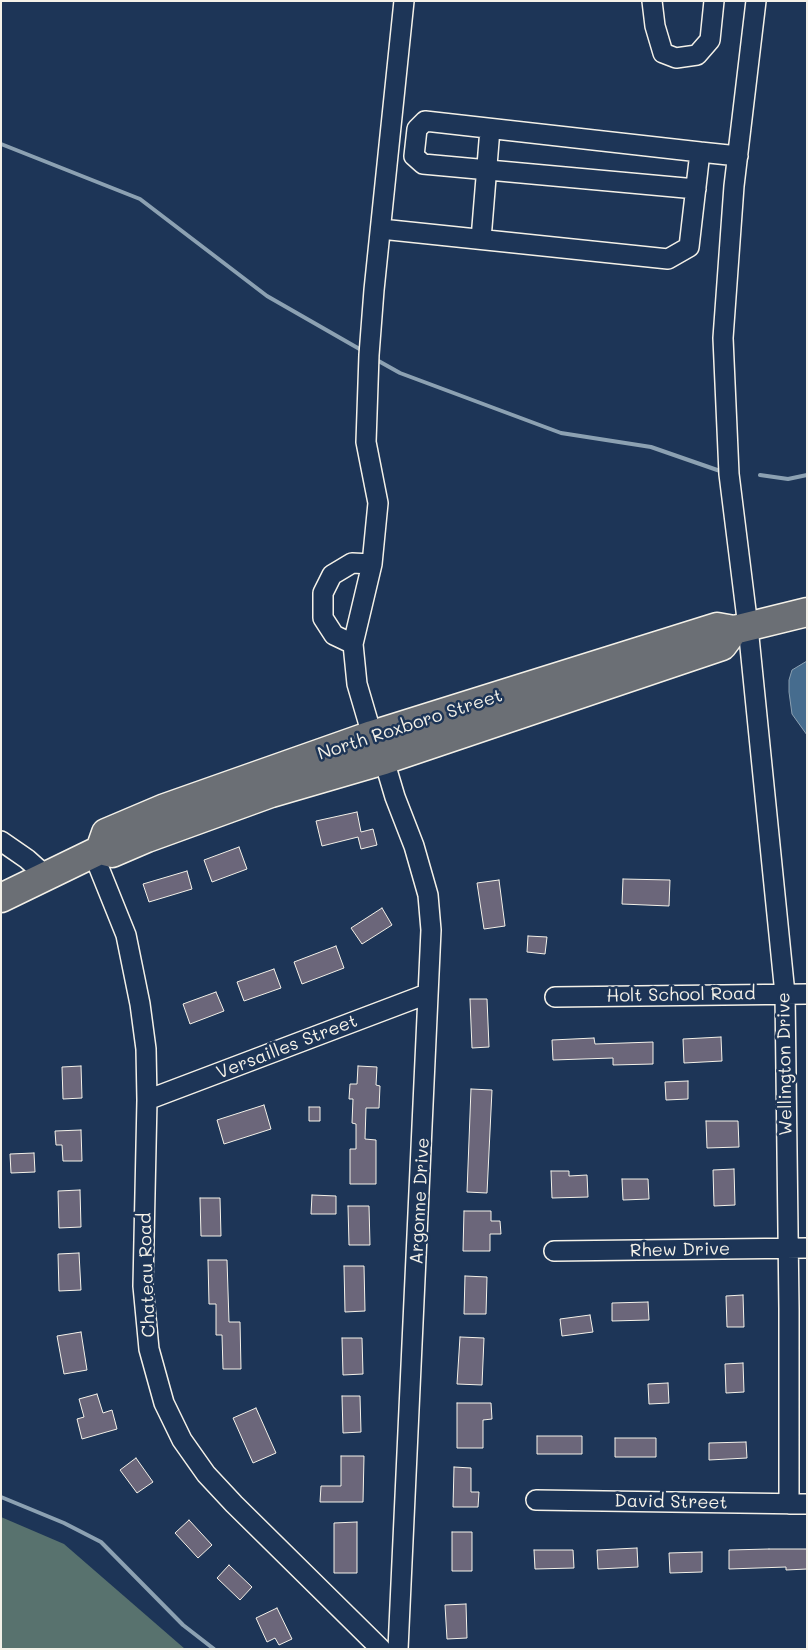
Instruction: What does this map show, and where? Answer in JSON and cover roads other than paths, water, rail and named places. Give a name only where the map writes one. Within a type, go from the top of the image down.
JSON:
[{"type":"highway","name":"North Roxboro Street","points":[[97,851],[106,833],[165,808],[372,735],[489,700],[717,627],[741,628],[807,612]]},
{"type":"highway","name":"North Roxboro Street","points":[[1,898],[97,851],[112,853],[147,838],[270,793],[384,760],[722,646],[741,628]]},
{"type":"highway","points":[[384,760],[389,744],[482,712],[489,700]]},
{"type":"highway","points":[[270,793],[290,777],[361,752],[372,735]]},
{"type":"street","points":[[372,735],[357,684],[353,644],[372,564],[378,502],[366,442],[369,355],[404,1]]},
{"type":"street","points":[[652,1],[655,26],[664,54],[676,58],[697,55],[710,40],[714,1]]},
{"type":"street","name":"Wellington Drive","points":[[756,1],[734,186],[723,338],[729,474],[741,628],[785,994],[788,1248],[798,1504]]},
{"type":"street","points":[[696,189],[423,164],[414,156],[417,129],[425,122],[738,156]]},
{"type":"street","points":[[481,239],[490,129]]},
{"type":"street","points":[[380,229],[668,259],[689,247],[700,152]]},
{"type":"street","points":[[353,644],[334,635],[323,618],[324,593],[332,575],[338,571],[352,563],[372,564]]},
{"type":"street","name":"Argonne Drive","points":[[384,760],[395,797],[414,846],[428,895],[431,930],[398,1649]]},
{"type":"street","points":[[1,841],[27,859],[46,876]]},
{"type":"street","name":"Chateau Road","points":[[97,851],[126,935],[135,975],[146,1049],[147,1100],[143,1286],[149,1349],[158,1386],[172,1422],[193,1457],[234,1504],[381,1649]]},
{"type":"street","name":"Versailles Street","points":[[147,1100],[427,994]]},
{"type":"street","name":"Holt School Road","points":[[555,997],[807,994]]},
{"type":"street","name":"Rhew Drive","points":[[554,1251],[807,1248]]},
{"type":"street","name":"David Street","points":[[536,1500],[798,1504]]},
{"type":"water","points":[[807,661],[807,735],[792,714],[789,680],[792,670]]},
{"type":"waterway","points":[[1,144],[140,199],[267,296],[363,351]]},
{"type":"waterway","points":[[375,359],[400,373],[561,433],[651,447],[723,472]]},
{"type":"waterway","points":[[760,475],[788,479],[807,475]]},
{"type":"waterway","points":[[1,1497],[64,1523],[101,1542],[183,1625],[214,1649]]}]
